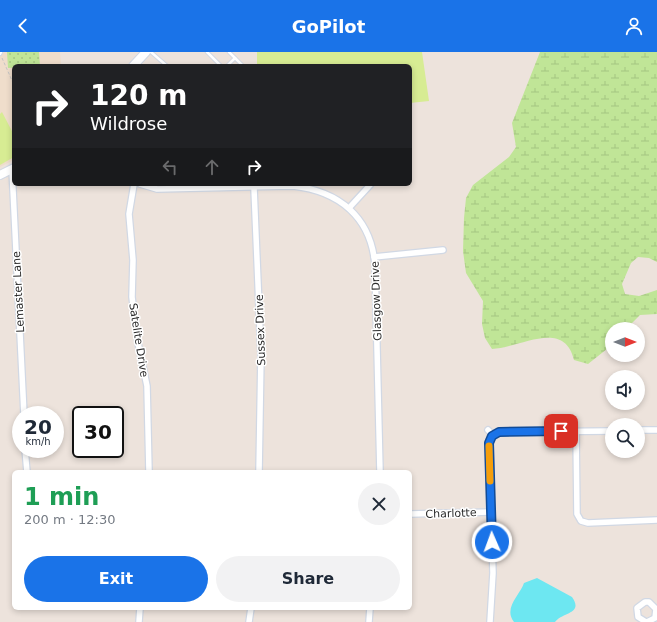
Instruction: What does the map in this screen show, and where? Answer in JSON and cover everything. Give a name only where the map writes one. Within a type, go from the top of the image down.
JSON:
[{"type":"street","points":[[135,64],[146,52]]},
{"type":"street","points":[[0,176],[12,169]]},
{"type":"street","name":"Lemaster Lane","points":[[14,186],[24,406]]},
{"type":"street","name":"Satelite Drive","points":[[134,186],[129,214],[133,260],[132,297],[136,330],[147,386],[149,470]]},
{"type":"street","name":"Glasgow Drive","points":[[147,186],[157,189],[293,186],[313,188],[336,198],[349,208],[361,222],[369,235],[374,256],[380,470]]},
{"type":"street","points":[[349,208],[370,186]]},
{"type":"street","name":"Sussex Drive","points":[[254,188],[261,355],[259,470]]},
{"type":"street","points":[[374,256],[443,250]]},
{"type":"street","points":[[490,622],[493,573],[489,443],[491,432],[605,430]]},
{"type":"street","points":[[645,430],[657,430]]},
{"type":"street","points":[[576,431],[577,514],[581,521],[588,523],[657,520]]},
{"type":"street","points":[[25,458],[26,470]]},
{"type":"street","name":"Charlotte","points":[[412,514],[491,512]]},
{"type":"street","points":[[649,602],[654,605],[657,614],[655,618],[646,622],[638,617],[637,613],[640,604],[649,602]]},
{"type":"street","points":[[139,622],[140,610]]},
{"type":"street","points":[[249,622],[251,610]]},
{"type":"street","points":[[369,622],[370,610]]},
{"type":"lane","points":[[151,52],[165,64]]},
{"type":"lane","points":[[207,52],[219,64]]},
{"type":"lane","points":[[229,52],[241,64]]},
{"type":"lane","points":[[229,64],[235,58]]},
{"type":"path","points":[[0,53],[12,80]]},
{"type":"shaded area","points":[[0,52],[60,52],[61,64],[12,64],[12,161],[0,167]]},
{"type":"green space","points":[[7,52],[39,52],[40,64],[12,64],[12,68],[8,68]]},
{"type":"green space","points":[[257,52],[422,52],[429,101],[412,103],[412,64],[257,64]]},
{"type":"green space","points":[[540,52],[657,52],[657,262],[649,258],[638,257],[631,263],[622,284],[625,294],[639,296],[657,290],[657,314],[640,315],[633,322],[605,322],[605,351],[588,364],[574,360],[569,347],[561,340],[540,338],[492,349],[485,338],[482,324],[483,301],[466,273],[463,251],[466,198],[473,185],[509,157],[516,147],[512,123]]},
{"type":"green space","points":[[2,112],[12,131],[12,158],[0,165],[0,114]]},
{"type":"water","points":[[537,578],[572,597],[575,603],[574,610],[555,622],[514,622],[510,612],[513,602],[524,583]]},
{"type":"slow traffic","points":[[489,446],[490,481]]},
{"type":"route","points":[[492,542],[490,439],[495,433],[499,432],[561,431]]}]
